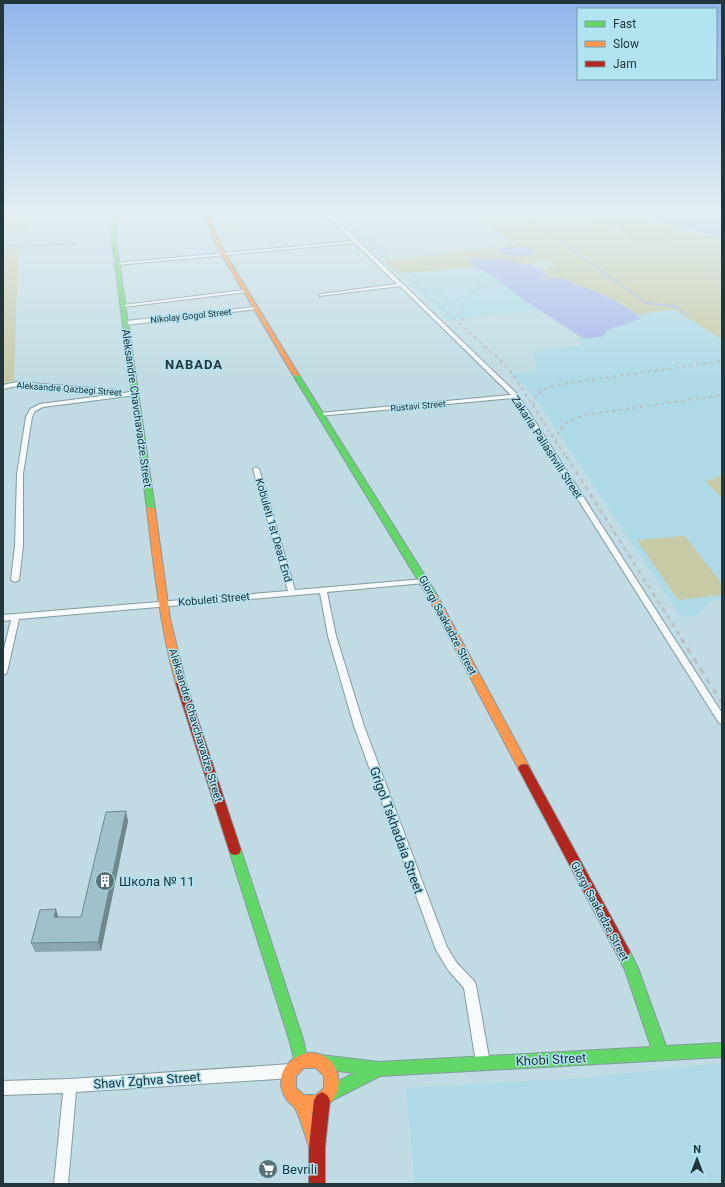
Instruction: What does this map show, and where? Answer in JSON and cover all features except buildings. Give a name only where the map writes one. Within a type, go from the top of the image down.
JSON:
[{"type":"street","name":"Aleksandre Chavchavadze Street","points":[[117,267],[136,393],[163,603],[176,667],[294,1032],[296,1066]]},
{"type":"street","name":"Giorgi Saakadze Street","points":[[231,267],[320,415],[424,581],[631,968],[661,1053]]},
{"type":"street","name":"Zakaria Paliashvili Street","points":[[382,267],[516,396],[722,721]]},
{"type":"street","points":[[321,296],[400,285]]},
{"type":"street","points":[[123,306],[245,291]]},
{"type":"street","name":"Nikolay Gogol Street","points":[[126,323],[255,308]]},
{"type":"street","name":"Aleksandre Qazbegi Street","points":[[3,387],[17,384],[136,393]]},
{"type":"street","points":[[15,580],[19,546],[20,474],[29,417],[32,410],[42,405],[136,393]]},
{"type":"street","name":"Rustavi Street","points":[[320,415],[516,396]]},
{"type":"street","name":"Kobuleti 1st Dead End","points":[[256,469],[292,592]]},
{"type":"street","name":"Kobuleti Street","points":[[3,618],[424,581]]},
{"type":"street","name":"Grigol Tskhadaia Street","points":[[323,590],[332,636],[360,726],[442,950],[452,966],[470,985],[483,1063]]},
{"type":"street","points":[[3,672],[16,616]]},
{"type":"street","name":"Khobi Street","points":[[321,1062],[379,1069],[722,1050]]},
{"type":"street","points":[[308,1060],[321,1062],[330,1072],[332,1080],[331,1088],[324,1097],[314,1104],[300,1102],[294,1098],[290,1092],[289,1078],[296,1066],[308,1060]]},
{"type":"street","name":"Shavi Zghva Street","points":[[3,1088],[70,1086],[296,1066]]},
{"type":"street","name":"Khobi Street","points":[[324,1097],[379,1069]]},
{"type":"street","points":[[61,1184],[70,1086]]},
{"type":"street","points":[[317,1184],[317,1147],[324,1097]]},
{"type":"street","points":[[300,1102],[317,1147]]},
{"type":"shaded area","points":[[475,267],[493,276],[537,309],[450,321],[398,274]]},
{"type":"shaded area","points":[[673,309],[722,339],[722,475],[706,482],[722,498],[722,599],[712,601],[697,616],[681,617],[533,395],[510,374],[537,372],[533,352],[583,345],[576,339],[604,336],[607,330],[641,317],[638,315]]},
{"type":"shaded area","points":[[722,1063],[722,1184],[415,1184],[406,1088],[584,1078]]},
{"type":"green space","points":[[3,267],[17,267],[14,381],[3,383]]},
{"type":"green space","points":[[391,267],[470,267],[398,274]]},
{"type":"green space","points":[[551,267],[722,267],[722,339],[673,309],[638,315],[609,297],[565,280],[539,278],[545,273],[540,270]]},
{"type":"green space","points":[[722,475],[722,498],[706,482]]},
{"type":"green space","points":[[685,536],[722,584],[722,595],[678,600],[637,540]]},
{"type":"water","points":[[476,267],[536,267],[547,276],[539,278],[566,280],[611,299],[641,318],[607,330],[604,336],[584,339],[524,300],[493,276]]},
{"type":"waterway","points":[[596,267],[646,303],[674,306],[688,315]]},
{"type":"railway","points":[[397,267],[454,319]]},
{"type":"railway","points":[[462,319],[459,311],[463,303],[468,296],[481,285]]},
{"type":"railway","points":[[433,288],[450,302],[459,316]]},
{"type":"railway","points":[[453,318],[498,358],[512,373],[533,406]]},
{"type":"railway","points":[[462,318],[465,325]]},
{"type":"railway","points":[[533,406],[536,397],[540,392],[555,385],[722,361]]},
{"type":"railway","points":[[556,442],[557,435],[563,425],[573,419],[591,414],[722,395]]},
{"type":"railway","points":[[533,406],[556,442]]},
{"type":"railway","points":[[556,442],[566,457]]},
{"type":"railway","points":[[566,456],[682,639]]},
{"type":"railway","points":[[681,638],[722,703]]},
{"type":"traffic: fast","points":[[118,267],[151,509]]},
{"type":"traffic: fast","points":[[296,375],[432,595]]},
{"type":"traffic: fast","points":[[235,850],[296,1039],[301,1062]]},
{"type":"traffic: fast","points":[[623,952],[631,968],[661,1053]]},
{"type":"traffic: fast","points":[[321,1062],[379,1069],[722,1050]]},
{"type":"traffic: fast","points":[[327,1095],[379,1069]]},
{"type":"traffic: slow","points":[[231,267],[296,375]]},
{"type":"traffic: slow","points":[[151,509],[165,619],[181,684]]},
{"type":"traffic: slow","points":[[432,595],[524,768]]},
{"type":"traffic: slow","points":[[310,1060],[322,1064],[328,1070],[332,1082],[328,1094],[322,1100],[310,1104],[298,1100],[292,1094],[288,1082],[292,1070],[298,1064],[310,1060]]},
{"type":"traffic: slow","points":[[300,1102],[316,1144]]},
{"type":"traffic: jam","points":[[181,684],[235,850]]},
{"type":"traffic: jam","points":[[524,768],[623,952]]},
{"type":"traffic: jam","points":[[317,1184],[317,1147],[322,1100]]},
{"type":"place","name":"Школа № 11","points":[[105,881]]},
{"type":"place","name":"Bevrili","points":[[268,1169]]},
{"type":"district","name":"NABADA","points":[[194,364]]}]
